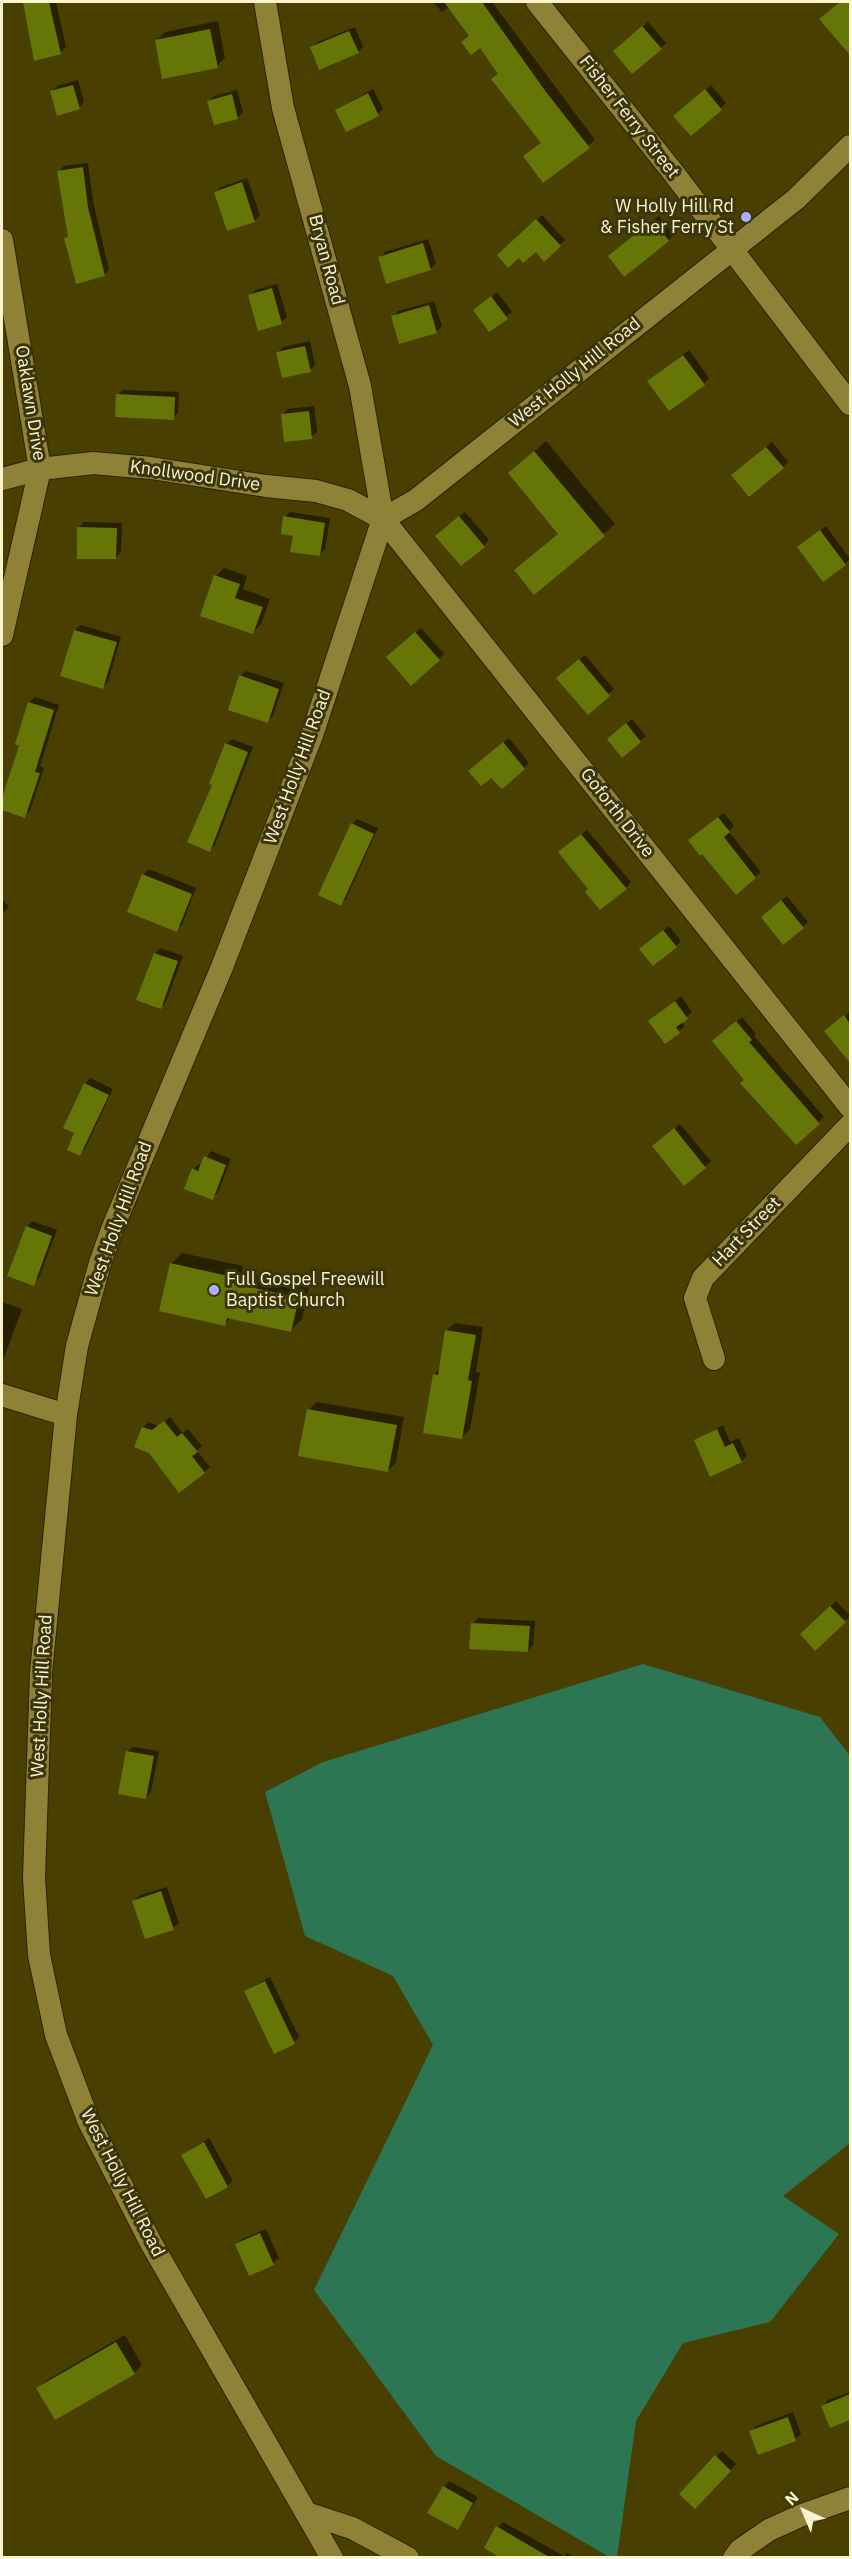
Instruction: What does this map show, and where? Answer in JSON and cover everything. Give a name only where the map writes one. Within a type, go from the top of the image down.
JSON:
[{"type":"street","name":"Bryan Road","points":[[265,2],[283,108],[360,386],[383,519]]},
{"type":"street","name":"Fisher Ferry Street","points":[[537,2],[850,404]]},
{"type":"street","name":"West Holly Hill Road","points":[[332,2558],[151,2243],[89,2122],[56,2035],[39,1955],[34,1878],[41,1673],[66,1415],[77,1346],[106,1245],[222,967],[312,735],[383,519],[416,500],[730,248],[796,199],[850,146]]},
{"type":"street","name":"Oaklawn Drive","points":[[2,240],[40,469],[2,635]]},
{"type":"street","name":"Knollwood Drive","points":[[2,479],[40,469],[93,463],[128,466],[316,491],[348,500],[383,519]]},
{"type":"street","name":"Goforth Drive","points":[[383,519],[850,1107]]},
{"type":"street","name":"Hart Street","points":[[714,1359],[695,1298],[703,1278],[850,1125]]},
{"type":"street","points":[[2,1395],[66,1415]]},
{"type":"street","points":[[734,2558],[740,2550],[769,2530],[802,2515],[850,2498]]},
{"type":"street","points":[[306,2513],[352,2529],[408,2558]]},
{"type":"green space","points":[[643,1664],[820,1717],[850,1756],[850,2143],[783,2196],[839,2234],[770,2322],[683,2343],[636,2421],[617,2557],[611,2558],[436,2456],[314,2290],[433,2045],[393,1976],[305,1936],[265,1792],[323,1762]]},
{"type":"building","points":[[23,2],[49,2],[61,54],[34,61]]},
{"type":"building","points":[[444,2],[482,2],[546,92],[590,148],[543,183],[523,156],[541,143],[491,79],[498,74],[480,48],[471,55],[461,42],[469,36]]},
{"type":"building","points":[[840,2],[850,2],[850,55],[819,19]]},
{"type":"building","points":[[642,26],[662,49],[632,74],[613,51]]},
{"type":"building","points":[[210,29],[218,68],[162,79],[155,40]]},
{"type":"building","points":[[349,31],[359,53],[319,70],[310,47]]},
{"type":"building","points":[[73,85],[80,109],[57,116],[50,91]]},
{"type":"building","points":[[705,89],[722,110],[691,136],[673,116]]},
{"type":"building","points":[[368,93],[379,116],[346,132],[335,110]]},
{"type":"building","points":[[232,94],[238,119],[214,125],[207,101]]},
{"type":"building","points":[[83,167],[88,207],[105,276],[76,284],[64,238],[68,237],[57,171]]},
{"type":"building","points":[[242,182],[255,222],[227,231],[214,192]]},
{"type":"building","points":[[536,219],[561,246],[544,262],[536,252],[523,263],[519,258],[508,268],[497,255]]},
{"type":"building","points":[[653,220],[669,241],[624,277],[608,256]]},
{"type":"building","points":[[423,243],[431,270],[386,284],[378,257]]},
{"type":"building","points":[[272,288],[282,324],[258,331],[248,295]]},
{"type":"building","points":[[491,296],[508,319],[489,332],[473,310]]},
{"type":"building","points":[[429,305],[437,333],[399,344],[391,316]]},
{"type":"building","points":[[305,346],[311,372],[282,378],[276,352]]},
{"type":"building","points":[[683,355],[705,385],[669,411],[647,381]]},
{"type":"building","points":[[116,394],[175,397],[174,420],[115,417]]},
{"type":"building","points":[[309,411],[312,439],[284,442],[281,414]]},
{"type":"building","points":[[766,447],[784,468],[749,497],[731,475]]},
{"type":"building","points":[[534,451],[605,536],[534,595],[514,570],[558,534],[508,473]]},
{"type":"building","points":[[283,516],[325,523],[320,556],[290,552],[293,536],[281,534]]},
{"type":"building","points":[[459,516],[485,547],[461,566],[435,536]]},
{"type":"building","points":[[77,527],[117,528],[116,559],[77,559]]},
{"type":"building","points":[[820,530],[846,565],[823,582],[797,547]]},
{"type":"building","points":[[214,575],[240,584],[235,598],[263,607],[253,634],[200,616]]},
{"type":"building","points":[[74,630],[117,642],[103,689],[60,676]]},
{"type":"building","points":[[415,632],[440,660],[411,686],[386,657]]},
{"type":"building","points":[[579,659],[610,696],[588,715],[556,678]]},
{"type":"building","points":[[239,675],[279,689],[268,723],[228,710]]},
{"type":"building","points":[[28,702],[54,710],[35,772],[40,773],[25,818],[2,810],[2,798],[19,746],[15,744]]},
{"type":"building","points":[[626,723],[641,742],[622,758],[607,739]]},
{"type":"building","points":[[503,742],[525,769],[502,789],[491,778],[481,786],[468,771]]},
{"type":"building","points":[[225,743],[248,752],[210,852],[187,842],[212,785],[209,784]]},
{"type":"building","points":[[718,817],[730,832],[724,837],[756,878],[736,895],[688,840]]},
{"type":"building","points":[[351,823],[374,834],[341,906],[318,895]]},
{"type":"building","points":[[581,834],[627,889],[600,910],[585,892],[588,889],[558,852]]},
{"type":"building","points":[[142,874],[192,894],[177,932],[127,912]]},
{"type":"building","points":[[781,900],[804,928],[783,945],[761,917]]},
{"type":"building","points":[[663,930],[677,947],[653,966],[639,949]]},
{"type":"building","points":[[154,953],[178,961],[161,1009],[136,1000]]},
{"type":"building","points":[[675,1001],[688,1019],[676,1027],[680,1033],[665,1044],[648,1021]]},
{"type":"building","points":[[844,1015],[850,1024],[850,1063],[824,1031]]},
{"type":"building","points":[[736,1021],[752,1040],[749,1042],[820,1124],[796,1145],[740,1083],[744,1080],[712,1041]]},
{"type":"building","points":[[84,1083],[109,1095],[80,1156],[67,1150],[74,1133],[63,1128]]},
{"type":"building","points":[[674,1128],[706,1168],[684,1186],[652,1146]]},
{"type":"building","points":[[204,1156],[226,1165],[213,1200],[184,1189],[192,1168],[198,1171]]},
{"type":"building","points":[[26,1226],[52,1236],[34,1286],[7,1276]]},
{"type":"building","name":"Full Gospel Freewill Baptist Church","points":[[170,1263],[233,1277],[232,1283],[299,1298],[291,1332],[227,1318],[225,1326],[159,1311]]},
{"type":"building","points":[[445,1330],[476,1335],[468,1380],[472,1381],[462,1439],[423,1433],[433,1374],[438,1375]]},
{"type":"building","points":[[307,1409],[397,1425],[388,1472],[298,1456]]},
{"type":"building","points":[[164,1421],[177,1437],[182,1433],[198,1452],[192,1456],[205,1473],[179,1493],[149,1453],[134,1447],[142,1427],[152,1430]]},
{"type":"building","points":[[717,1429],[725,1447],[733,1443],[742,1462],[710,1477],[694,1440]]},
{"type":"building","points":[[830,1606],[846,1622],[815,1651],[800,1634]]},
{"type":"building","points":[[471,1623],[530,1626],[528,1652],[469,1649]]},
{"type":"building","points":[[126,1751],[154,1756],[146,1799],[118,1794]]},
{"type":"building","points":[[161,1891],[174,1930],[145,1939],[132,1901]]},
{"type":"building","points":[[265,1981],[295,2044],[274,2054],[244,1991]]},
{"type":"building","points":[[204,2142],[228,2187],[206,2199],[181,2155]]},
{"type":"building","points":[[260,2233],[274,2265],[249,2276],[235,2244]]},
{"type":"building","points":[[116,2342],[135,2374],[55,2420],[36,2388]]},
{"type":"building","points":[[850,2394],[850,2420],[830,2428],[821,2406]]},
{"type":"building","points":[[788,2417],[796,2441],[758,2455],[749,2431]]},
{"type":"building","points":[[715,2455],[731,2471],[695,2509],[679,2494]]},
{"type":"building","points":[[443,2486],[473,2503],[458,2530],[427,2513]]},
{"type":"building","points":[[496,2526],[551,2558],[501,2558],[484,2548]]},
{"type":"place","name":"W Holly Hill Rd & Fisher Ferry St","points":[[746,217]]},
{"type":"place","name":"Full Gospel Freewill Baptist Church","points":[[214,1290]]}]
